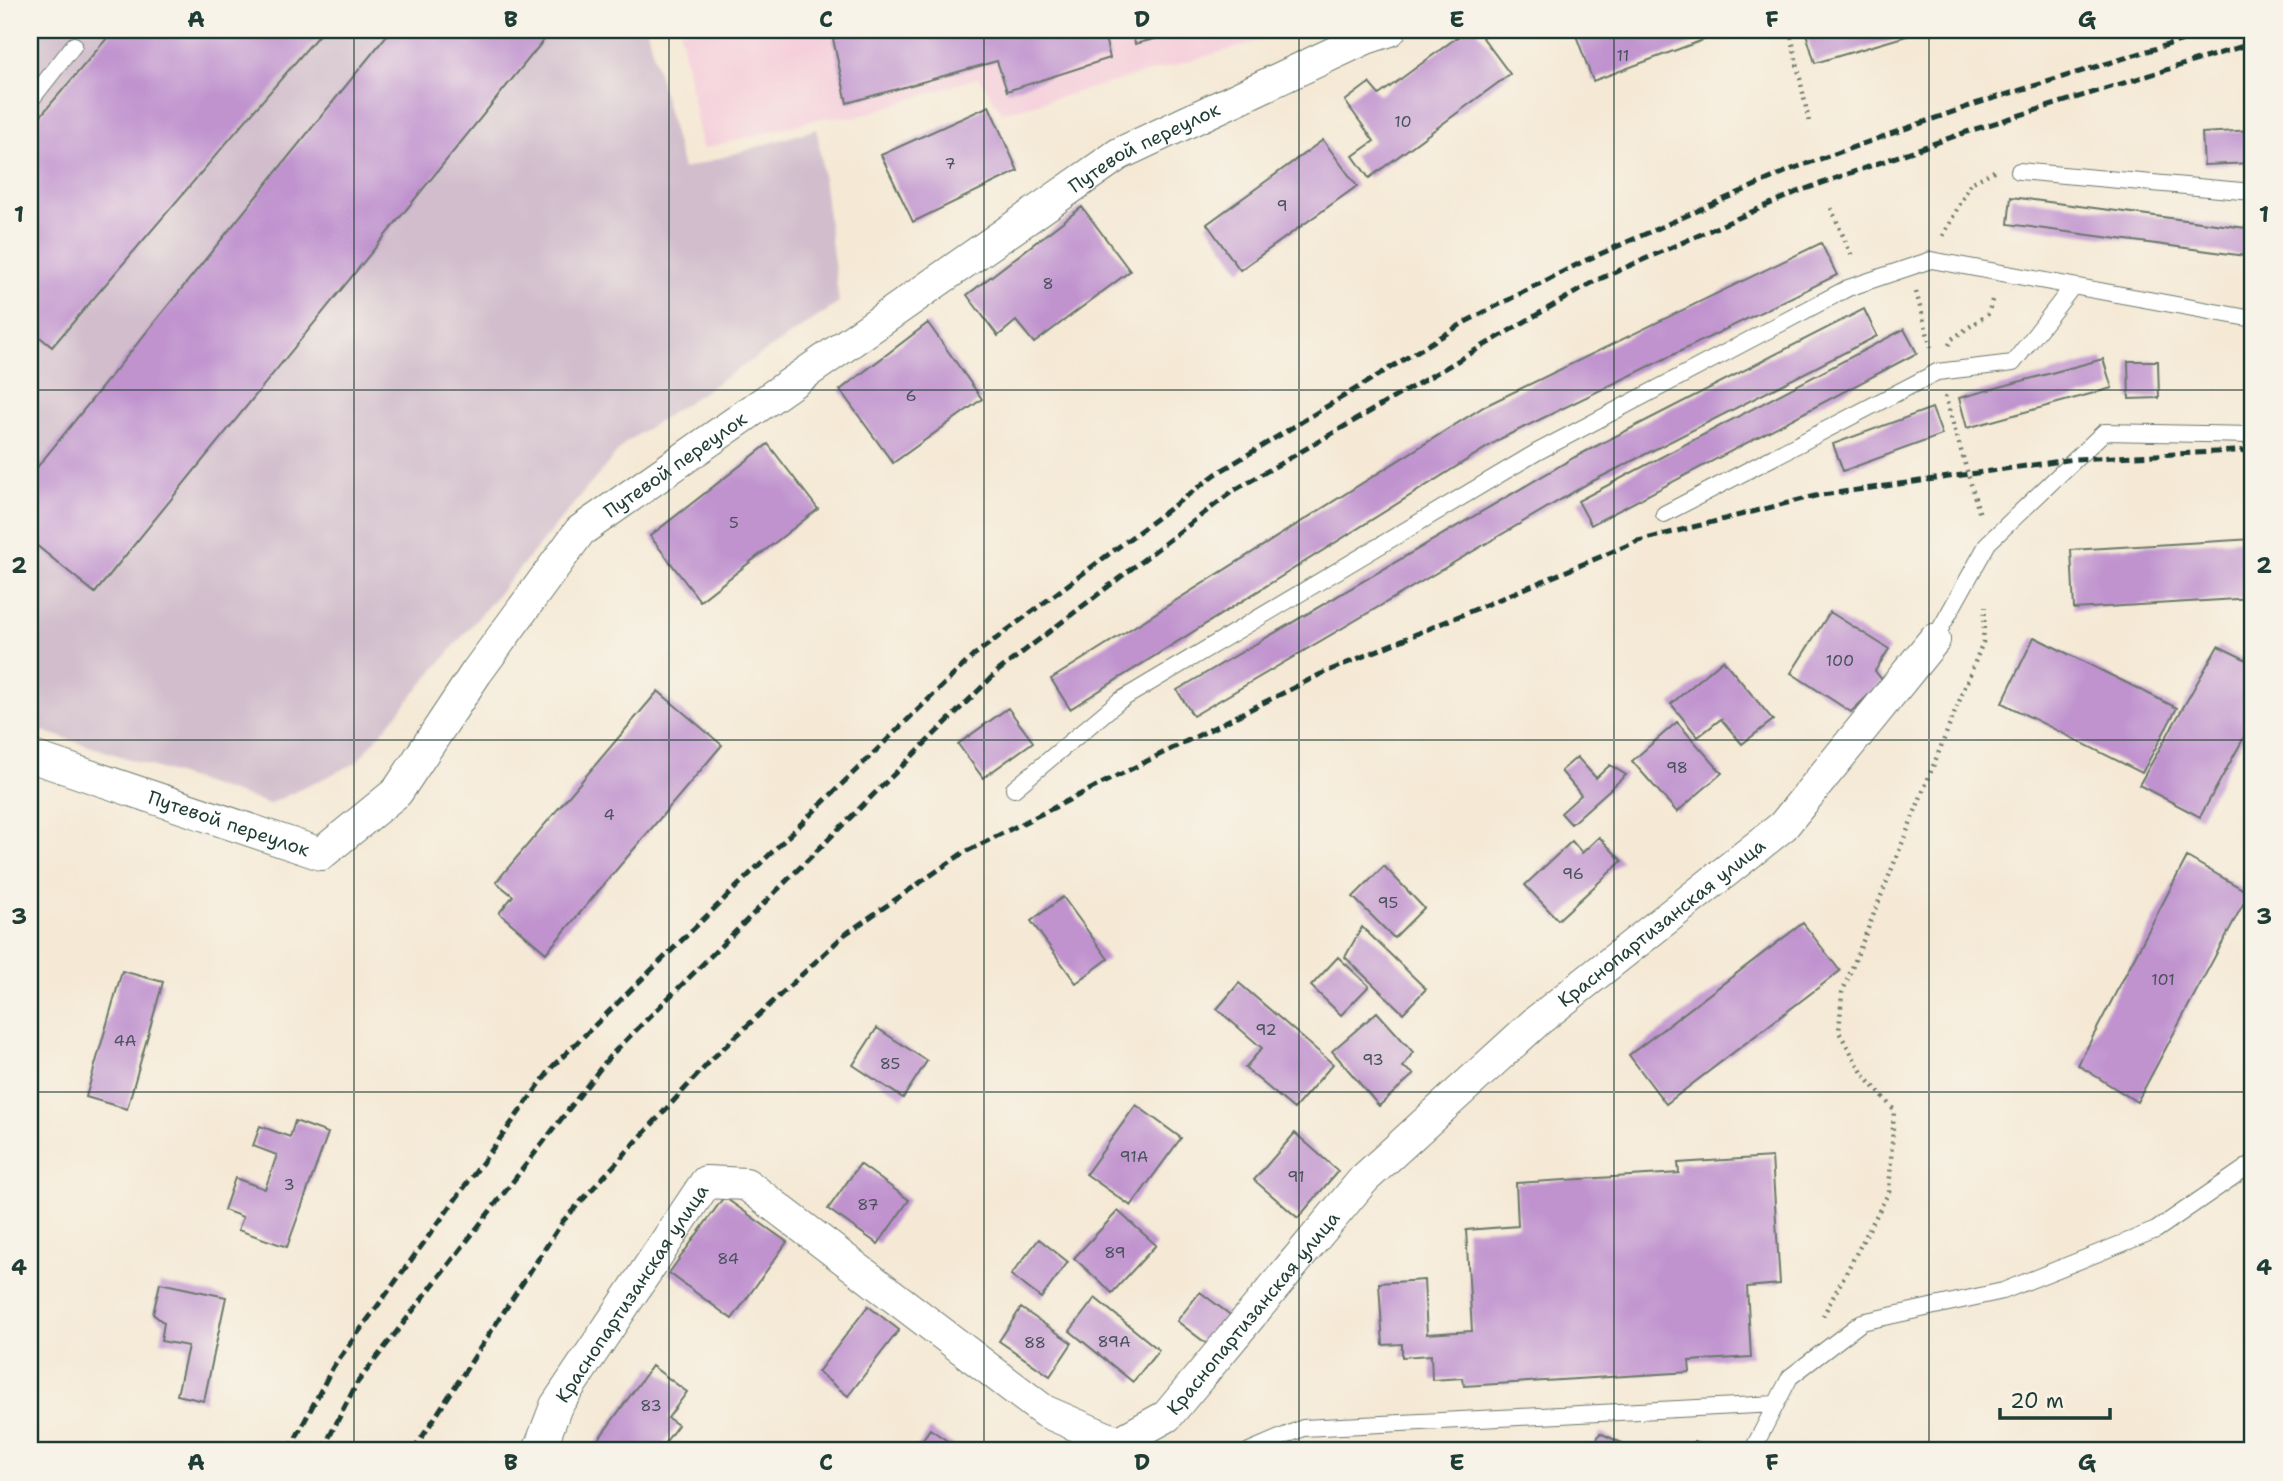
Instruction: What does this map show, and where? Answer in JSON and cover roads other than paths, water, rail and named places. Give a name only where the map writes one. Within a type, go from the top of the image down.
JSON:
[{"type":"street","name":"Путевой переулок","points":[[30,756],[321,854],[397,792],[476,673],[580,531],[1119,154],[1366,38],[1391,30]]},
{"type":"street","name":"Краснопартизанская улица","points":[[539,1451],[556,1406],[706,1182],[746,1184],[1044,1411],[1118,1443],[1167,1416],[1364,1179],[1537,1021],[1783,826],[1934,640]]},
{"type":"lane","points":[[30,101],[74,45]]},
{"type":"lane","points":[[2019,171],[2253,192]]},
{"type":"lane","points":[[1014,789],[1119,701],[1537,453],[1848,288],[1930,260],[2253,319]]},
{"type":"lane","points":[[1664,514],[1937,372],[2013,363],[2073,286]]},
{"type":"lane","points":[[1934,640],[1988,543],[2104,432],[2253,435]]},
{"type":"lane","points":[[1752,1451],[1790,1377],[1862,1322],[2003,1291],[2156,1230],[2253,1163]]},
{"type":"lane","points":[[1250,1451],[1303,1428],[1776,1404]]},
{"type":"railway","points":[[289,1451],[333,1367],[553,1066],[974,655],[1216,474],[1467,321],[1582,262],[1792,169],[1975,104],[2216,30]]},
{"type":"railway","points":[[322,1451],[357,1383],[610,1056],[998,671],[1233,491],[1595,281],[1797,192],[1972,130],[2253,43]]},
{"type":"railway","points":[[413,1451],[563,1221],[714,1057],[844,935],[963,853],[1321,674],[1638,541],[1815,496],[2075,459],[2253,450]]}]
